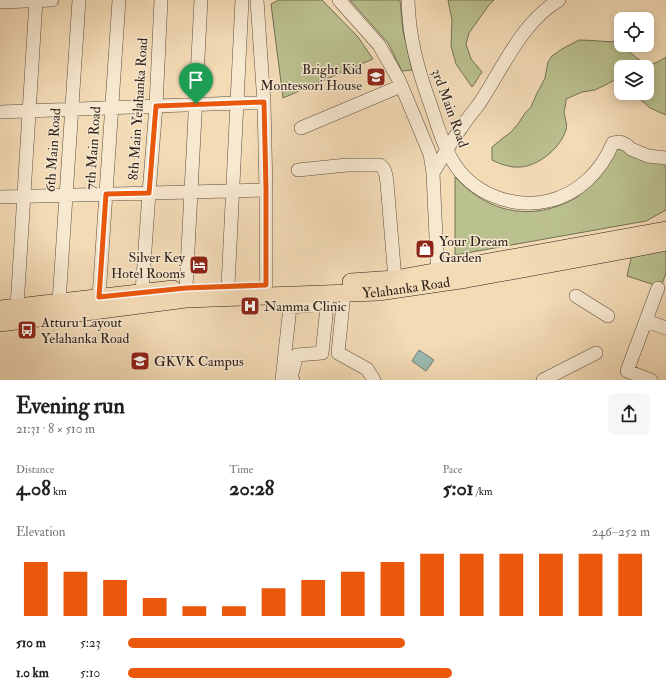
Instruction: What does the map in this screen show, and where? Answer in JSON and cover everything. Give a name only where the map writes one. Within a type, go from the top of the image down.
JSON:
[{"type":"main road","name":"Yelahanka Road","points":[[0,323],[186,299],[327,299],[344,293],[378,292],[438,277],[666,230]]},
{"type":"main road","name":"Yelahanka Road","points":[[0,309],[186,288],[356,282],[438,277],[618,251],[666,242]]},
{"type":"street","points":[[17,307],[36,0]]},
{"type":"street","points":[[0,2],[52,0]]},
{"type":"street","name":"6th Main Road","points":[[59,302],[78,0]]},
{"type":"street","name":"7th Main Road","points":[[99,297],[119,0]]},
{"type":"street","name":"8th Main Yelahanka Road","points":[[142,292],[156,106],[161,0]]},
{"type":"street","points":[[186,288],[201,0]]},
{"type":"street","points":[[228,286],[242,0]]},
{"type":"street","points":[[257,0],[264,102],[266,285]]},
{"type":"street","points":[[339,0],[379,45],[400,83],[430,154],[438,277]]},
{"type":"street","name":"3rd Main Road","points":[[408,0],[411,39],[420,75],[447,150],[464,176],[476,187],[500,199],[521,203],[542,202],[553,200],[572,191],[590,179],[609,153],[613,143],[620,142],[627,145],[631,149],[648,156],[666,158]]},
{"type":"street","points":[[432,173],[528,26],[548,6],[559,0]]},
{"type":"street","points":[[301,128],[420,75]]},
{"type":"street","points":[[0,112],[264,102]]},
{"type":"street","points":[[298,170],[347,165],[380,165],[383,167],[387,183],[395,279]]},
{"type":"street","points":[[0,197],[266,190]]},
{"type":"street","points":[[651,380],[628,371],[658,288]]},
{"type":"street","points":[[344,293],[338,353],[367,369],[374,380]]},
{"type":"street","points":[[576,296],[608,316]]},
{"type":"street","points":[[282,380],[290,307],[327,299],[322,352],[297,355],[291,377],[293,380]]},
{"type":"street","points":[[646,321],[666,328]]},
{"type":"street","points":[[543,380],[596,353]]},
{"type":"green space","points":[[279,0],[322,0],[358,37],[373,59],[283,98],[271,4]]},
{"type":"green space","points":[[350,0],[400,0],[403,31],[412,70],[402,71],[388,43]]},
{"type":"green space","points":[[448,0],[494,0],[469,33],[466,44],[471,59],[482,72],[472,87],[456,64],[451,46],[452,20]]},
{"type":"green space","points":[[579,40],[614,42],[614,52],[630,52],[640,60],[614,60],[614,80],[595,90],[582,92],[566,99],[564,111],[567,125],[566,130],[563,137],[554,149],[541,160],[527,166],[513,167],[492,160],[492,147],[510,133],[531,107],[545,78],[548,62],[552,56]]},
{"type":"green space","points":[[666,57],[666,115],[650,108],[641,100],[654,100],[654,63]]},
{"type":"green space","points":[[620,147],[664,162],[666,167],[666,210],[646,221],[455,255],[455,177],[477,196],[502,208],[529,212],[543,210],[564,204],[580,195],[613,151]]},
{"type":"green space","points":[[666,246],[666,273],[661,287],[627,276],[632,254]]},
{"type":"water","points":[[419,350],[434,360],[426,371],[412,361]]},
{"type":"place","name":"Bright Kid Montessori House","points":[[376,77]]},
{"type":"place","name":"Your Dream Garden","points":[[425,249]]},
{"type":"place","name":"Silver Key Hotel Rooms","points":[[199,265]]},
{"type":"place","name":"Namma Clinic","points":[[250,306]]},
{"type":"place","name":"Atturu Layout Yelahanka Road","points":[[27,330]]},
{"type":"place","name":"GKVK Campus","points":[[140,361]]},
{"type":"route","points":[[264,102],[266,285],[186,288],[99,297],[106,194],[149,193],[156,106],[196,104],[264,102]]}]
